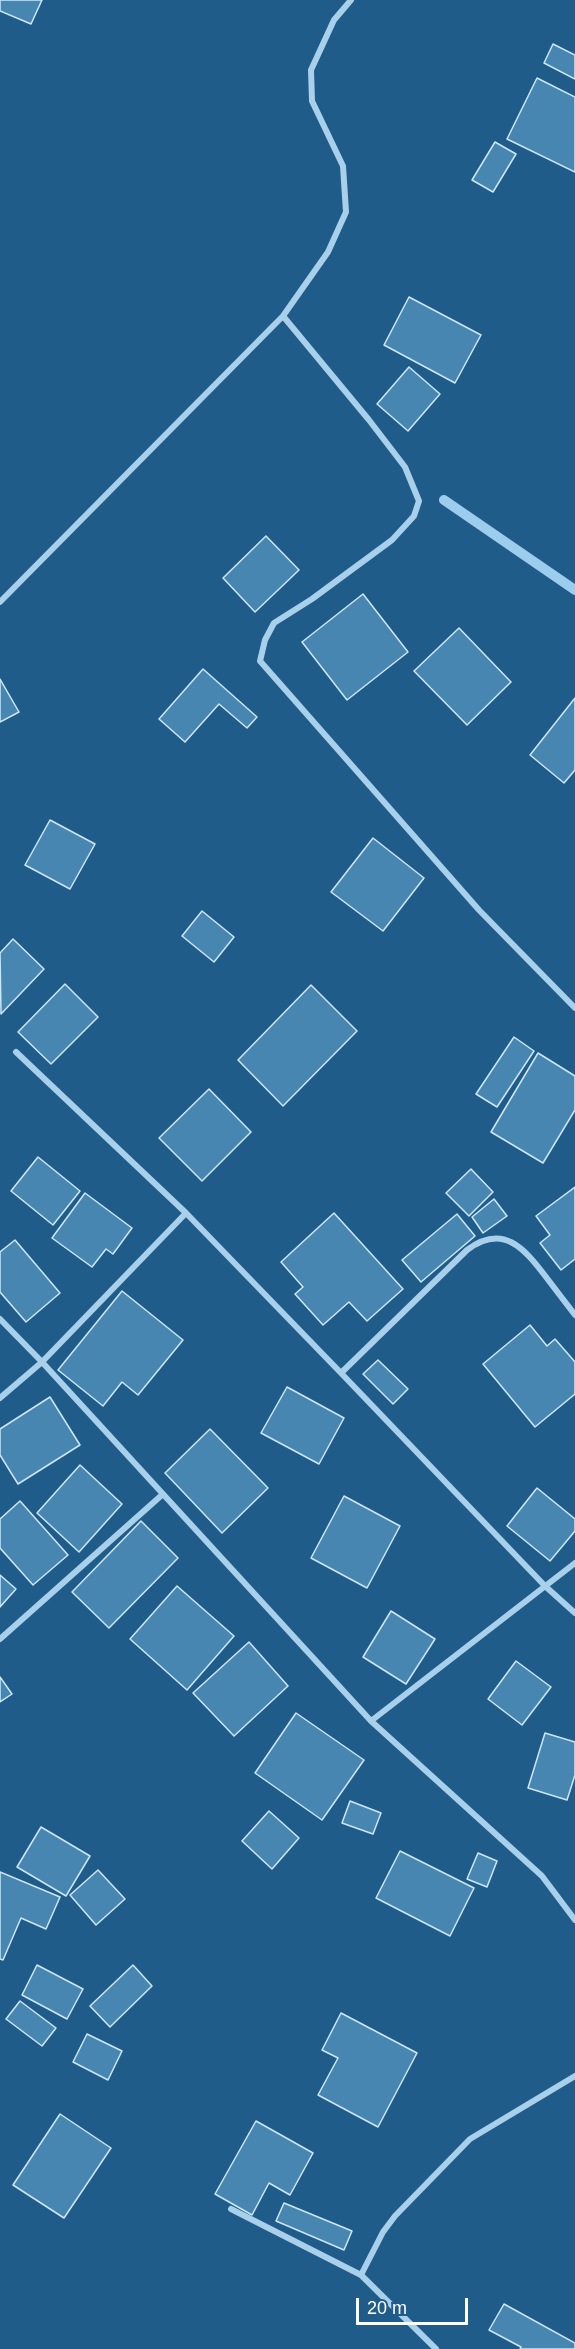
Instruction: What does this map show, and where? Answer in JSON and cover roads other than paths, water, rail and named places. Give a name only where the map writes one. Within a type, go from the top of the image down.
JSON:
[{"type":"street","points":[[0,602],[283,316],[328,252],[346,212],[343,166],[312,101],[311,70],[334,20],[351,0]]},
{"type":"street","points":[[283,316],[405,467],[419,501],[414,516],[392,540],[312,599],[274,623],[265,640],[260,661],[479,910],[575,1008]]},
{"type":"street","points":[[16,1052],[186,1213],[545,1586],[575,1613]]},
{"type":"street","points":[[0,1398],[42,1362],[186,1213]]},
{"type":"street","points":[[341,1373],[479,1240],[492,1238],[509,1240],[527,1252],[575,1315]]},
{"type":"street","points":[[0,1318],[371,1722],[542,1876],[575,1920]]},
{"type":"street","points":[[0,1639],[164,1494]]},
{"type":"street","points":[[371,1722],[575,1563]]},
{"type":"street","points":[[361,2275],[395,2216],[470,2139],[575,2076]]},
{"type":"street","points":[[231,2209],[361,2275],[436,2349]]},
{"type":"waterway","points":[[444,500],[575,590]]}]
